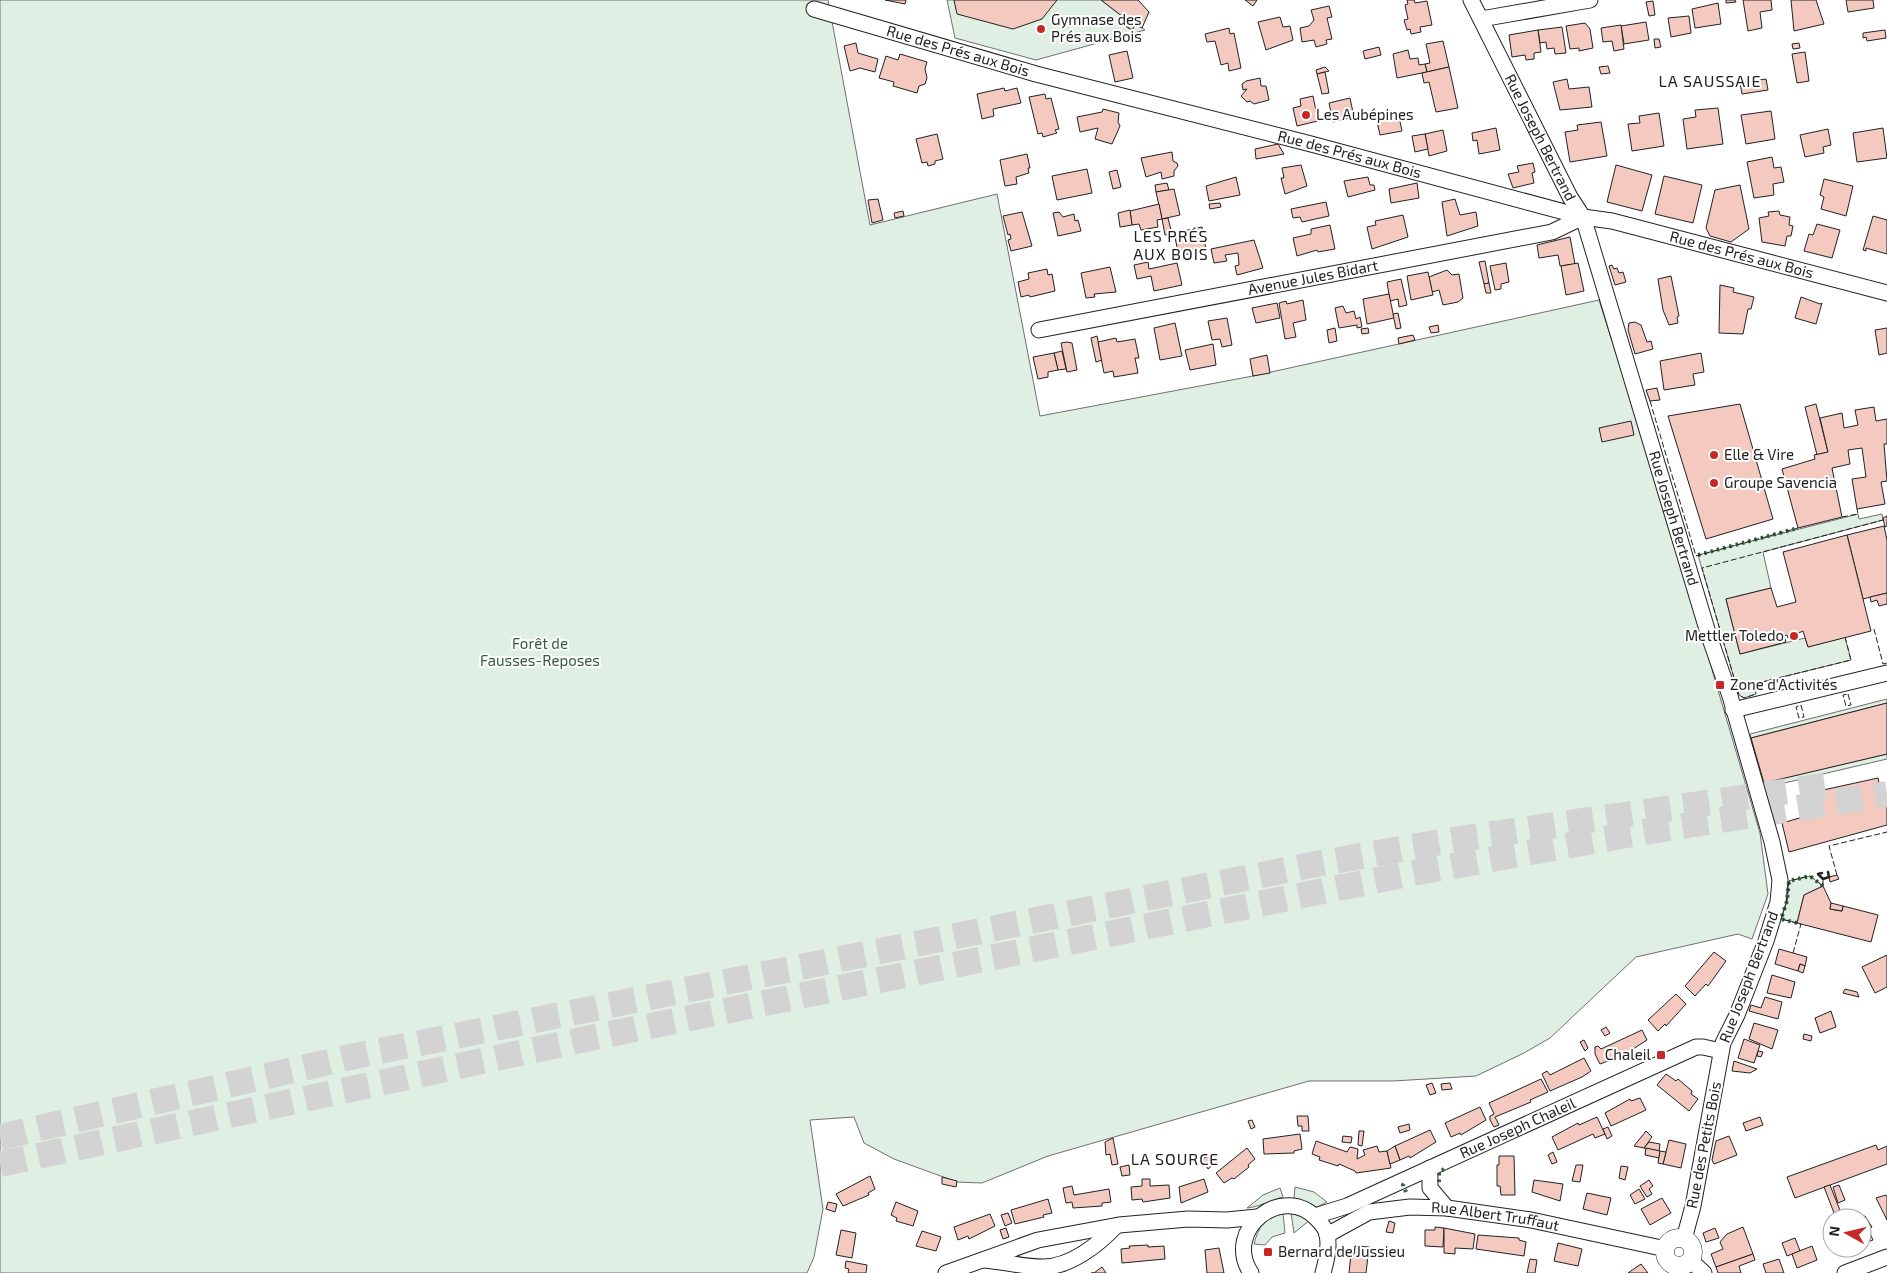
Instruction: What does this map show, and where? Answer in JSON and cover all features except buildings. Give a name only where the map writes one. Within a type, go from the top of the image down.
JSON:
[{"type":"street","name":"Rue Joseph Bertrand","points":[[1471,0],[1570,197],[1583,217],[1734,710],[1772,842],[1780,880],[1778,902],[1766,941],[1737,1015],[1728,1028],[1721,1051]]},
{"type":"street","points":[[1481,19],[1590,0]]},
{"type":"street","name":"Rue des Prés aux Bois","points":[[814,9],[1036,74],[1311,144],[1583,217],[1612,221],[1887,293]]},
{"type":"street","name":"Avenue Jules Bidart","points":[[1040,330],[1552,232],[1583,217]]},
{"type":"street","points":[[1734,710],[1887,673]]},
{"type":"street","name":"Rue Joseph Chaleil","points":[[1315,1216],[1347,1206],[1696,1047],[1721,1051]]},
{"type":"street","name":"Rue des Petits Bois","points":[[1684,1239],[1693,1206],[1721,1051]]},
{"type":"street","points":[[1430,1168],[1430,1188],[1447,1208]]},
{"type":"street","points":[[946,1273],[1038,1240],[1116,1226],[1188,1219],[1227,1220],[1257,1217],[1280,1206],[1304,1210],[1315,1216],[1328,1235],[1323,1273]]},
{"type":"street","name":"Rue Albert Truffaut","points":[[1328,1235],[1369,1212],[1410,1207],[1447,1208],[1551,1223],[1666,1249]]},
{"type":"street","points":[[1251,1273],[1245,1260],[1245,1238],[1257,1217]]},
{"type":"street","points":[[1227,1220],[1245,1238]]},
{"type":"street","points":[[982,1260],[1046,1267],[1064,1262],[1085,1252],[1106,1237],[1116,1226]]},
{"type":"street","points":[[1681,1266],[1692,1248],[1684,1239],[1674,1239],[1666,1249],[1668,1260],[1681,1266],[1704,1273]]},
{"type":"street","points":[[1845,1273],[1887,1257]]},
{"type":"green space","name":"Forêt de Fausses-Reposes","points":[[0,0],[828,0],[870,225],[997,194],[1040,416],[1253,376],[1599,300],[1658,486],[1760,833],[1768,894],[1752,939],[1738,934],[1636,957],[1550,1038],[1476,1076],[1393,1081],[1309,1081],[1048,1156],[982,1183],[957,1182],[894,1159],[864,1143],[854,1117],[810,1120],[823,1209],[814,1257],[807,1273],[0,1273]]},
{"type":"green space","name":"Gymnase des Prés aux Bois","points":[[947,0],[1101,0],[1127,20],[1124,25],[1131,30],[1136,24],[1145,30],[1036,60],[955,38]]},
{"type":"green space","points":[[1858,514],[1859,519],[1882,514],[1883,520],[1763,552],[1771,588],[1726,599],[1740,654],[1805,638],[1808,647],[1845,637],[1851,660],[1754,684],[1756,694],[1744,698],[1739,695],[1698,555]]},
{"type":"green space","points":[[1887,699],[1887,703],[1751,738],[1750,734]]},
{"type":"green space","points":[[1887,754],[1887,759],[1780,784],[1775,780]]},
{"type":"green space","points":[[1810,876],[1823,886],[1804,895],[1797,923],[1781,919],[1787,901],[1789,881]]},
{"type":"green space","points":[[1295,1187],[1314,1192],[1327,1202],[1317,1207],[1294,1198]]},
{"type":"green space","points":[[1280,1188],[1283,1197],[1247,1208],[1263,1195]]},
{"type":"green space","points":[[1283,1213],[1285,1233],[1272,1237],[1265,1245],[1254,1244],[1258,1232],[1264,1223],[1277,1214]]},
{"type":"green space","points":[[1291,1213],[1311,1219],[1294,1233]]},
{"type":"tunnel","points":[[0,1137],[355,1056],[1316,864],[1452,840],[1837,784]]},
{"type":"tunnel","points":[[0,1164],[595,1037],[1413,873],[1644,832],[1887,794]]},
{"type":"hedge","points":[[1698,555],[1798,528]]},
{"type":"hedge","points":[[1797,923],[1781,919],[1787,901],[1789,881],[1810,876],[1823,886]]},
{"type":"hedge","points":[[1439,1182],[1439,1173],[1445,1168]]},
{"type":"hedge","points":[[1404,1184],[1406,1192]]},
{"type":"fence","points":[[1650,401],[1696,556],[1798,528]]},
{"type":"fence","points":[[1842,517],[1858,514],[1857,509]]},
{"type":"fence","points":[[1845,637],[1851,660],[1754,684],[1756,694],[1744,698],[1739,695],[1702,568],[1883,520]]},
{"type":"fence","points":[[1874,629],[1883,664],[1887,663]]},
{"type":"fence","points":[[1848,694],[1851,705],[1846,706],[1843,695],[1848,694]]},
{"type":"fence","points":[[1801,705],[1804,717],[1799,718],[1796,707],[1801,705]]},
{"type":"fence","points":[[1837,875],[1829,846],[1887,832]]},
{"type":"fence","points":[[1793,953],[1801,924],[1781,919],[1787,901],[1789,881],[1810,876],[1823,886],[1823,879]]},
{"type":"wall","points":[[1822,873],[1818,874],[1823,879],[1829,877],[1828,872]]},
{"type":"place","name":"Gymnase des Prés aux Bois","points":[[1041,29]]},
{"type":"place","name":"Les Aubépines","points":[[1306,115]]},
{"type":"place","name":"Elle & Vire","points":[[1714,455]]},
{"type":"place","name":"Groupe Savencia","points":[[1714,483]]},
{"type":"place","name":"Mettler Toledo","points":[[1794,636]]},
{"type":"place","name":"Zone d'Activités","points":[[1720,685]]},
{"type":"place","name":"Chaleil","points":[[1661,1055]]},
{"type":"place","name":"Bernard de Jussieu","points":[[1268,1252]]},
{"type":"district","name":"LA SAUSSAIE","points":[[1710,81]]},
{"type":"district","name":"LES PRÉS AUX BOIS","points":[[1171,245]]},
{"type":"district","name":"LA SOURCE","points":[[1175,1159]]}]
